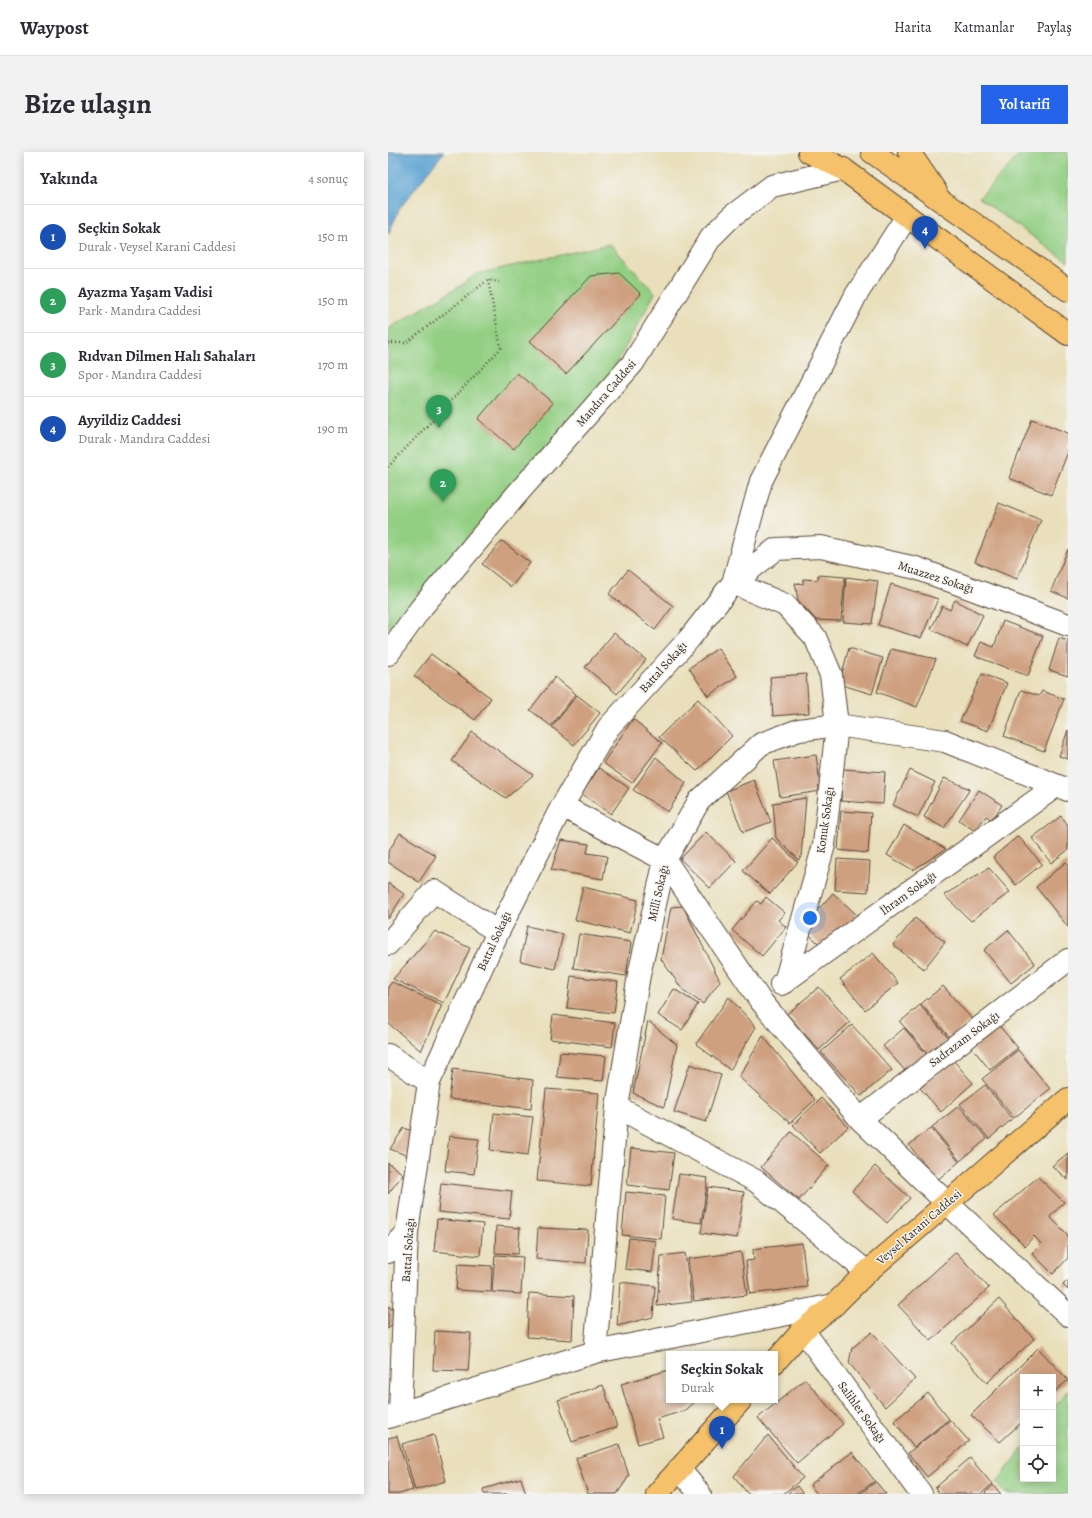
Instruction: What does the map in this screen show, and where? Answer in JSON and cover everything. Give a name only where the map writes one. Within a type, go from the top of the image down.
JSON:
[{"type":"main road","points":[[809,152],[843,169],[1068,334]]},
{"type":"main road","points":[[872,152],[1068,290]]},
{"type":"main road","points":[[909,152],[943,203]]},
{"type":"main road","name":"Veysel Karani Caddesi","points":[[778,1359],[803,1330],[834,1305],[867,1272],[1068,1099]]},
{"type":"main road","points":[[657,1494],[738,1403]]},
{"type":"street","name":"Mandıra Caddesi","points":[[388,654],[426,602],[517,494],[633,363],[711,237],[732,216],[772,186],[843,169]]},
{"type":"street","points":[[733,583],[761,481],[856,295],[907,216]]},
{"type":"street","name":"Muazzez Sokağı","points":[[776,549],[821,547],[916,568],[1068,625]]},
{"type":"street","name":"Battal Sokağı","points":[[394,1415],[407,1232],[429,1082],[498,932],[562,806],[608,728],[689,639],[733,583],[776,549]]},
{"type":"street","name":"Konuk Sokağı","points":[[733,583],[785,605],[815,638],[831,675],[837,725],[824,844],[785,982]]},
{"type":"street","name":"Milli Sokağı","points":[[595,1352],[617,1107],[639,975],[665,860],[699,801],[761,744],[798,730],[837,725],[945,741],[1062,788]]},
{"type":"street","name":"İhram Sokağı","points":[[760,1000],[1062,788]]},
{"type":"street","points":[[562,806],[665,860],[760,1000],[860,1119],[947,1203],[1068,1314]]},
{"type":"street","points":[[388,944],[434,891],[498,932]]},
{"type":"street","name":"Sadrazam Sokağı","points":[[860,1119],[1068,960]]},
{"type":"street","points":[[388,1055],[429,1082]]},
{"type":"street","points":[[617,1107],[756,1181],[867,1272]]},
{"type":"street","points":[[388,1252],[407,1232]]},
{"type":"street","points":[[394,1415],[595,1352],[834,1305]]},
{"type":"street","name":"Salihler Sokağı","points":[[803,1330],[921,1494]]},
{"type":"street","points":[[679,1470],[700,1494]]},
{"type":"path","points":[[388,343],[406,342],[488,280],[499,282]]},
{"type":"path","points":[[388,467],[501,348],[488,280]]},
{"type":"green space","points":[[1022,152],[1068,152],[1068,262],[979,198]]},
{"type":"green space","points":[[610,244],[655,293],[610,375],[388,629],[388,329],[460,286],[476,274]]},
{"type":"green space","points":[[1068,1390],[1068,1494],[1006,1494],[997,1482],[1020,1452],[1020,1482],[1056,1482],[1056,1405]]},
{"type":"water","points":[[388,152],[444,152],[400,208],[388,235]]},
{"type":"building","points":[[619,273],[641,294],[566,374],[530,341],[591,276]]},
{"type":"building","points":[[517,373],[553,403],[514,449],[478,419]]},
{"type":"building","points":[[1032,419],[1068,433],[1068,452],[1051,495],[1009,478]]},
{"type":"building","points":[[999,503],[1041,520],[1017,579],[975,562]]},
{"type":"building","points":[[502,541],[530,563],[511,587],[482,564]]},
{"type":"building","points":[[1068,549],[1068,598],[1051,591]]},
{"type":"building","points":[[628,570],[673,606],[655,630],[609,594]]},
{"type":"building","points":[[818,575],[845,577],[841,621],[816,620],[798,600],[795,583],[803,584],[803,579],[818,580]]},
{"type":"building","points":[[846,577],[878,581],[872,624],[843,622]]},
{"type":"building","points":[[891,584],[938,599],[921,638],[878,625]]},
{"type":"building","points":[[955,600],[983,615],[967,647],[931,629],[942,606],[950,610]]},
{"type":"building","points":[[1003,621],[1043,636],[1028,676],[975,656],[981,642],[994,647]]},
{"type":"building","points":[[614,633],[646,660],[617,694],[585,667]]},
{"type":"building","points":[[1059,638],[1068,641],[1068,676],[1049,670]]},
{"type":"building","points":[[718,648],[737,676],[708,696],[689,668]]},
{"type":"building","points":[[849,648],[883,658],[872,694],[839,684]]},
{"type":"building","points":[[891,649],[936,659],[917,707],[877,692]]},
{"type":"building","points":[[431,654],[491,698],[475,720],[414,676]]},
{"type":"building","points":[[806,674],[809,713],[773,716],[770,677]]},
{"type":"building","points":[[982,674],[1007,683],[988,731],[960,721]]},
{"type":"building","points":[[555,677],[576,694],[551,726],[530,710]]},
{"type":"building","points":[[1021,690],[1039,696],[1042,691],[1064,699],[1044,751],[1004,736]]},
{"type":"building","points":[[577,695],[600,713],[574,745],[552,727]]},
{"type":"building","points":[[698,699],[732,736],[697,771],[659,737]]},
{"type":"building","points":[[633,719],[662,743],[632,783],[603,763]]},
{"type":"building","points":[[1068,730],[1068,759],[1059,756]]},
{"type":"building","points":[[472,732],[533,775],[506,798],[452,761]]},
{"type":"building","points":[[816,755],[821,791],[780,797],[774,761]]},
{"type":"building","points":[[656,757],[686,783],[668,812],[633,790]]},
{"type":"building","points":[[599,768],[629,788],[611,814],[582,794]]},
{"type":"building","points":[[843,769],[885,772],[883,804],[841,801]]},
{"type":"building","points":[[910,770],[935,782],[918,817],[893,805]]},
{"type":"building","points":[[944,778],[970,789],[944,828],[924,817]]},
{"type":"building","points":[[754,780],[771,822],[743,832],[726,791]]},
{"type":"building","points":[[979,790],[1002,805],[992,820],[986,816],[975,831],[959,820]]},
{"type":"building","points":[[806,798],[801,857],[799,860],[776,838],[773,803]]},
{"type":"building","points":[[841,811],[871,813],[868,853],[838,850]]},
{"type":"building","points":[[1061,816],[1068,825],[1068,850],[1051,863],[1032,838]]},
{"type":"building","points":[[904,825],[946,849],[913,870],[887,855]]},
{"type":"building","points":[[706,832],[736,861],[710,888],[680,859]]},
{"type":"building","points":[[400,833],[436,856],[419,882],[388,862],[388,852]]},
{"type":"building","points":[[1018,836],[1042,864],[1016,885],[993,857]]},
{"type":"building","points":[[772,838],[798,862],[770,894],[743,871]]},
{"type":"building","points":[[561,840],[589,844],[587,853],[607,856],[603,879],[551,870]]},
{"type":"building","points":[[837,859],[870,861],[868,892],[835,890]]},
{"type":"building","points":[[1066,862],[1068,864],[1068,927],[1036,887]]},
{"type":"building","points":[[989,868],[1010,892],[971,921],[944,895]]},
{"type":"building","points":[[388,883],[404,894],[388,919]]},
{"type":"building","points":[[583,887],[638,900],[630,933],[575,920]]},
{"type":"building","points":[[833,893],[858,916],[824,948],[805,931],[817,917],[814,914]]},
{"type":"building","points":[[766,897],[785,913],[778,920],[786,927],[762,956],[732,930],[757,901],[761,904]]},
{"type":"building","points":[[683,906],[720,981],[703,1004],[682,989],[661,959],[671,907]]},
{"type":"building","points":[[915,918],[945,942],[924,969],[893,945]]},
{"type":"building","points":[[527,926],[563,934],[555,969],[520,961]]},
{"type":"building","points":[[1008,930],[1035,964],[1011,983],[984,950]]},
{"type":"building","points":[[435,931],[470,948],[444,1003],[393,979]]},
{"type":"building","points":[[579,934],[631,942],[626,976],[573,968]]},
{"type":"building","points":[[873,953],[898,983],[865,1010],[840,979]]},
{"type":"building","points":[[571,976],[618,982],[614,1013],[567,1008]]},
{"type":"building","points":[[392,982],[442,1005],[421,1051],[388,1023],[388,987]]},
{"type":"building","points":[[943,986],[972,1019],[950,1038],[921,1004]]},
{"type":"building","points":[[819,987],[850,1022],[819,1050],[787,1014]]},
{"type":"building","points":[[674,989],[698,1004],[682,1030],[658,1015]]},
{"type":"building","points":[[729,997],[756,1027],[730,1070],[696,1044]]},
{"type":"building","points":[[920,1005],[949,1039],[930,1056],[900,1022]]},
{"type":"building","points":[[553,1015],[615,1023],[612,1047],[550,1039]]},
{"type":"building","points":[[648,1021],[677,1045],[664,1107],[633,1093]]},
{"type":"building","points":[[996,1022],[1018,1048],[990,1070],[969,1044]]},
{"type":"building","points":[[852,1025],[892,1070],[861,1096],[821,1052]]},
{"type":"building","points":[[904,1028],[929,1057],[909,1075],[883,1046]]},
{"type":"building","points":[[763,1036],[815,1100],[790,1123],[739,1077]]},
{"type":"building","points":[[1018,1050],[1050,1089],[1014,1118],[982,1079]]},
{"type":"building","points":[[560,1052],[606,1056],[603,1081],[557,1077]]},
{"type":"building","points":[[953,1060],[973,1083],[941,1112],[920,1088]]},
{"type":"building","points":[[690,1064],[721,1075],[706,1122],[674,1112]]},
{"type":"building","points":[[453,1069],[533,1080],[531,1109],[449,1099]]},
{"type":"building","points":[[985,1085],[1012,1119],[989,1139],[960,1104]]},
{"type":"building","points":[[546,1089],[599,1093],[591,1186],[537,1181]]},
{"type":"building","points":[[821,1098],[848,1127],[820,1153],[793,1125]]},
{"type":"building","points":[[959,1106],[987,1139],[960,1161],[932,1127]]},
{"type":"building","points":[[494,1113],[533,1117],[528,1155],[490,1150]]},
{"type":"building","points":[[404,1128],[415,1132],[408,1156],[390,1149]]},
{"type":"building","points":[[931,1128],[959,1162],[937,1180],[909,1145]]},
{"type":"building","points":[[791,1132],[829,1165],[799,1200],[761,1167]]},
{"type":"building","points":[[449,1136],[479,1139],[474,1174],[445,1171]]},
{"type":"building","points":[[631,1148],[674,1153],[669,1190],[627,1185]]},
{"type":"building","points":[[1068,1153],[1068,1180],[1052,1166]]},
{"type":"building","points":[[388,1163],[403,1174],[388,1194]]},
{"type":"building","points":[[875,1166],[910,1198],[887,1223],[852,1191]]},
{"type":"building","points":[[679,1174],[708,1178],[701,1223],[672,1219]]},
{"type":"building","points":[[1038,1177],[1064,1202],[1050,1217],[1068,1235],[1068,1258],[1053,1274],[1032,1253],[1041,1244],[1034,1236],[1025,1246],[994,1215]]},
{"type":"building","points":[[441,1183],[512,1191],[509,1219],[438,1212]]},
{"type":"building","points":[[708,1187],[744,1192],[737,1238],[701,1233]]},
{"type":"building","points":[[626,1192],[665,1196],[661,1239],[622,1235]]},
{"type":"building","points":[[437,1219],[483,1224],[480,1256],[434,1251]]},
{"type":"building","points":[[496,1226],[520,1228],[518,1254],[495,1253]]},
{"type":"building","points":[[538,1228],[588,1230],[586,1263],[536,1259]]},
{"type":"building","points":[[629,1238],[656,1241],[652,1272],[625,1269]]},
{"type":"building","points":[[802,1243],[807,1287],[750,1294],[746,1261],[754,1260],[753,1249]]},
{"type":"building","points":[[741,1252],[747,1295],[694,1301],[688,1259]]},
{"type":"building","points":[[956,1252],[989,1288],[931,1341],[898,1305]]},
{"type":"building","points":[[685,1253],[692,1302],[657,1306],[661,1256]]},
{"type":"building","points":[[495,1255],[523,1257],[521,1294],[492,1292]]},
{"type":"building","points":[[458,1264],[492,1266],[491,1292],[456,1290]]},
{"type":"building","points":[[1068,1280],[1068,1290],[1063,1285]]},
{"type":"building","points":[[620,1282],[655,1286],[653,1317],[617,1326]]},
{"type":"building","points":[[529,1293],[574,1296],[572,1340],[527,1337]]},
{"type":"building","points":[[999,1299],[1034,1339],[987,1383],[952,1343]]},
{"type":"building","points":[[388,1306],[399,1315],[388,1329]]},
{"type":"building","points":[[435,1331],[471,1333],[468,1371],[433,1370]]},
{"type":"building","points":[[872,1332],[915,1379],[885,1407],[849,1363],[852,1348]]},
{"type":"building","points":[[1038,1348],[1068,1380],[1056,1390],[1056,1374],[1020,1374],[1020,1424],[1000,1442],[971,1415]]},
{"type":"building","points":[[666,1371],[666,1403],[694,1403],[686,1410],[657,1419],[663,1437],[638,1444],[621,1384]]},
{"type":"building","points":[[805,1379],[843,1424],[797,1463],[758,1418],[778,1403]]},
{"type":"building","points":[[603,1385],[617,1427],[572,1442],[558,1400]]},
{"type":"building","points":[[928,1393],[949,1419],[914,1447],[894,1421]]},
{"type":"building","points":[[950,1420],[969,1441],[927,1477],[908,1453]]},
{"type":"building","points":[[434,1435],[446,1481],[415,1490],[402,1444]]},
{"type":"building","points":[[768,1435],[803,1478],[783,1494],[748,1494],[734,1476]]},
{"type":"building","points":[[397,1436],[413,1490],[399,1494],[388,1494],[388,1438]]},
{"type":"building","points":[[619,1444],[629,1476],[617,1494],[588,1494],[576,1458]]},
{"type":"building","points":[[852,1452],[875,1481],[857,1494],[817,1494],[810,1485]]},
{"type":"building","points":[[970,1458],[992,1484],[981,1494],[940,1494],[935,1488]]},
{"type":"building","points":[[521,1478],[526,1494],[484,1494],[483,1489]]},
{"type":"building","points":[[876,1482],[886,1494],[860,1494]]},
{"type":"building","points":[[993,1485],[1001,1494],[984,1494]]},
{"type":"building","points":[[797,1486],[803,1494],[787,1494]]},
{"type":"place","name":"Ayyildiz Caddesi","points":[[925,249]]},
{"type":"place","name":"Rıdvan Dilmen Halı Sahaları","points":[[439,428]]},
{"type":"place","name":"Ayazma Yaşam Vadisi","points":[[443,502]]},
{"type":"place","name":"Seçkin Sokak","points":[[722,1449]]}]
